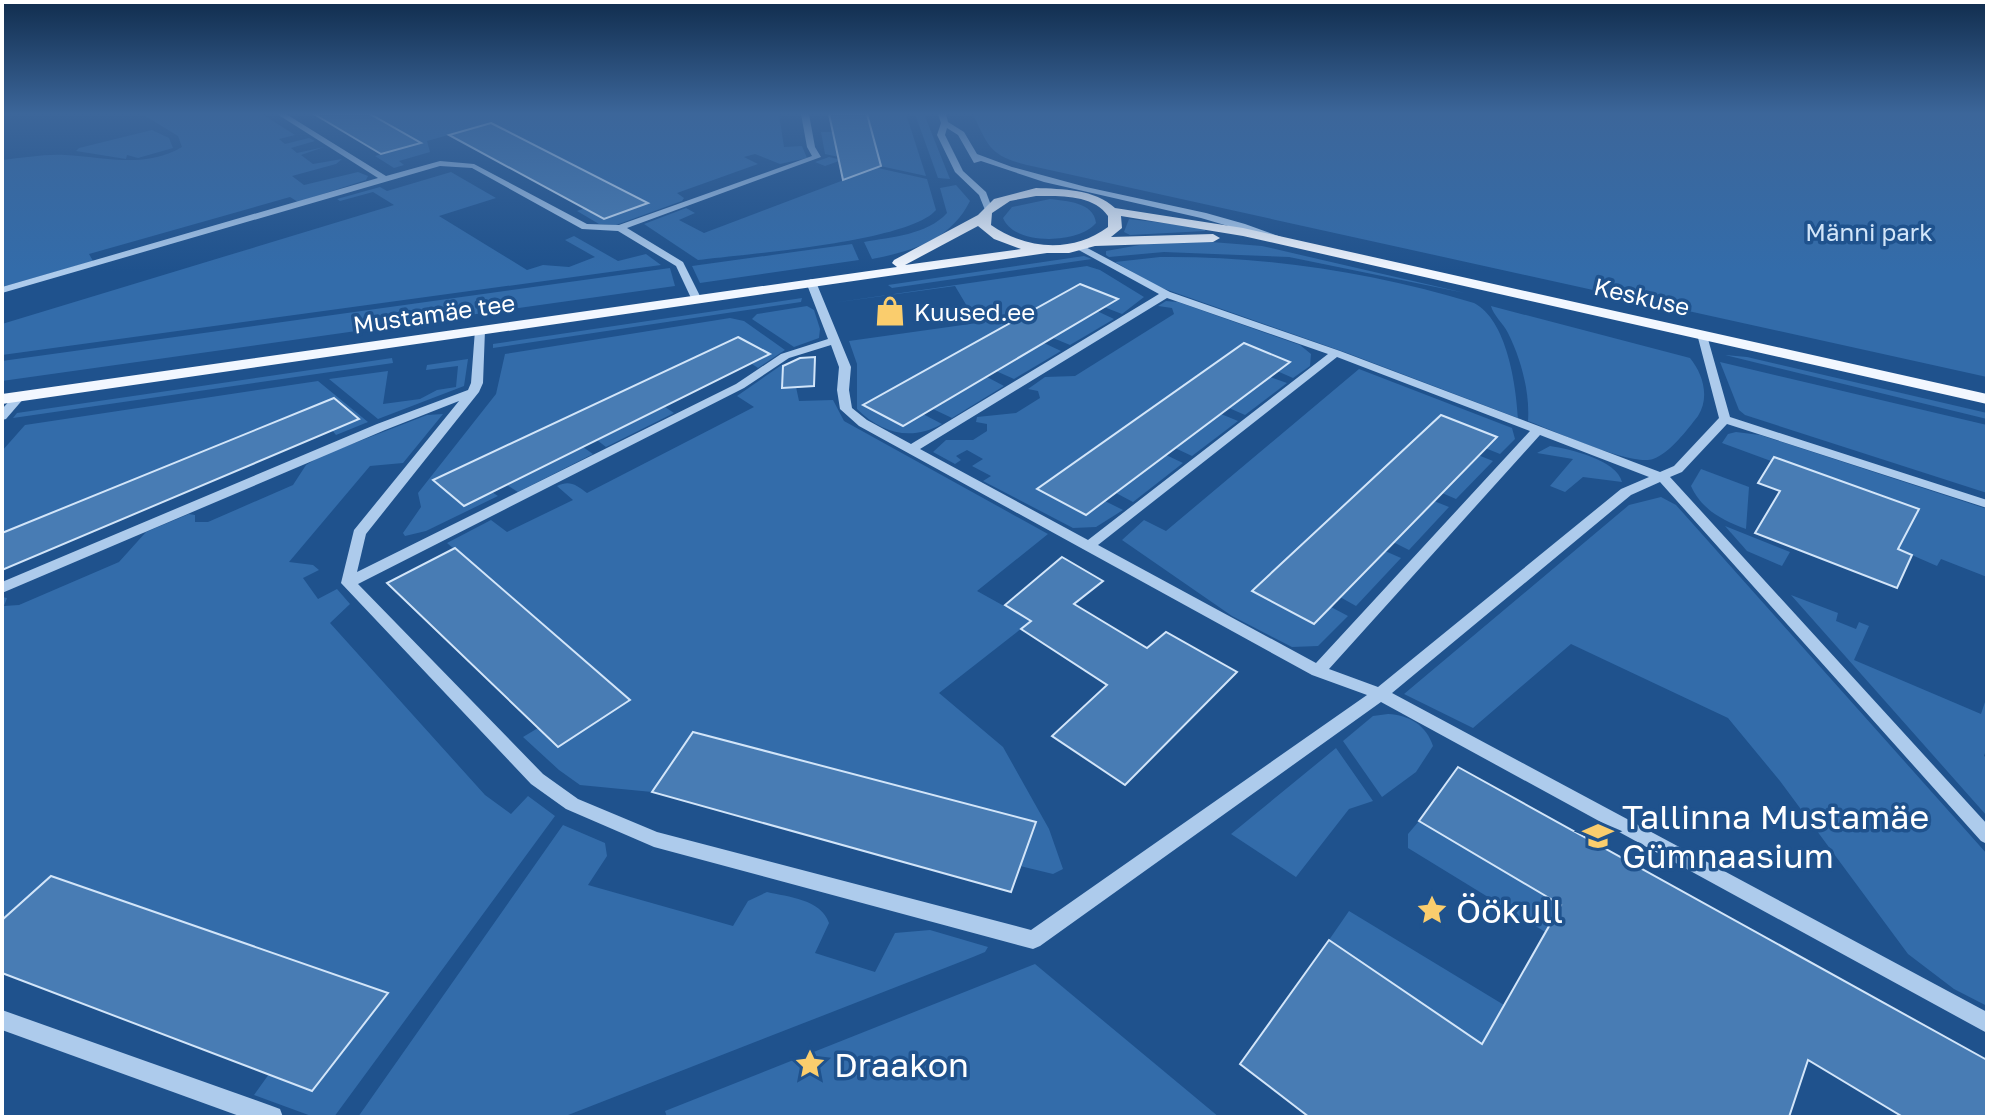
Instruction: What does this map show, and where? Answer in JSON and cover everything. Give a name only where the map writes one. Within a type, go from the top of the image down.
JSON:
[{"type":"main road","name":"Mustamäe tee","points":[[872,272],[932,249],[1000,201],[1036,192],[1078,195]]},
{"type":"main road","name":"Keskuse","points":[[1078,195],[1112,211],[1287,241],[1987,399]]},
{"type":"main road","points":[[1094,242],[1115,228],[1116,219],[1112,211]]},
{"type":"main road","points":[[985,213],[985,227],[1009,242],[1049,249]]},
{"type":"main road","name":"Keskuse","points":[[1049,249],[1094,242],[1191,237],[1287,241]]},
{"type":"main road","name":"Mustamäe tee","points":[[2,399],[1049,249]]},
{"type":"street","points":[[365,166],[385,179]]},
{"type":"street","points":[[2,290],[429,166]]},
{"type":"street","points":[[474,166],[585,227],[620,228],[791,166]]},
{"type":"street","points":[[956,166],[983,194],[985,213]]},
{"type":"street","points":[[986,166],[993,172],[1078,195]]},
{"type":"street","name":"Keskuse","points":[[1006,166],[1035,176],[1238,223],[1287,241]]},
{"type":"street","points":[[620,228],[680,264],[696,298]]},
{"type":"street","points":[[1078,246],[1166,294],[1336,353],[1663,478],[1987,836]]},
{"type":"street","points":[[811,282],[845,367],[843,390],[846,409],[863,423],[1318,671],[1380,694],[1987,1023]]},
{"type":"street","points":[[910,450],[1166,294]]},
{"type":"street","points":[[348,583],[359,533],[473,392],[477,383],[480,330]]},
{"type":"street","points":[[1702,334],[1725,419]]},
{"type":"street","points":[[348,583],[740,386],[785,356],[833,341]]},
{"type":"street","points":[[1087,547],[1336,353]]},
{"type":"street","points":[[2,588],[381,427],[473,392]]},
{"type":"street","points":[[2,416],[19,397]]},
{"type":"street","points":[[348,583],[537,779],[572,804],[654,839],[1033,940],[1380,694],[1626,492],[1678,469],[1725,419]]},
{"type":"street","points":[[1725,419],[1987,504]]},
{"type":"street","points":[[1318,671],[1536,432]]},
{"type":"street","points":[[2,1020],[272,1117]]},
{"type":"green space","points":[[2,166],[328,166],[292,176],[304,185],[358,172],[368,176],[366,180],[298,202],[290,197],[89,254],[93,261],[2,287]]},
{"type":"green space","points":[[575,166],[752,166],[677,193],[684,198],[682,201],[616,225],[599,224],[577,211],[585,208],[604,219],[647,203]]},
{"type":"green space","points":[[851,166],[870,166],[927,179],[936,210],[920,221],[861,238],[698,260],[644,224],[686,208],[695,213],[679,220],[704,233],[865,172]]},
{"type":"green space","points":[[881,166],[923,166],[926,176]]},
{"type":"green space","points":[[934,166],[945,166],[950,179],[938,178]]},
{"type":"green space","name":"Männi park","points":[[1033,166],[1987,166],[1987,377]]},
{"type":"green space","points":[[451,172],[496,198],[439,216],[527,270],[543,265],[569,267],[595,257],[565,240],[574,236],[618,261],[646,254],[661,265],[2,355],[2,324],[394,205],[373,192],[340,201],[337,199],[380,187],[387,191]]},
{"type":"green space","points":[[956,185],[970,201],[952,226],[915,248],[872,259],[864,242],[919,231],[939,220],[947,213],[940,188]]},
{"type":"green space","points":[[1050,199],[1085,207],[1096,223],[1076,235],[1047,239],[1020,234],[1009,227],[1003,218],[1012,207]]},
{"type":"green space","points":[[1129,219],[1206,228],[1205,231],[1130,235],[1124,232]]},
{"type":"green space","points":[[1199,241],[1262,246],[1465,293],[1289,257],[1164,252],[1106,255],[1106,251],[1151,243]]},
{"type":"green space","points":[[852,244],[859,260],[700,283],[692,266]]},
{"type":"green space","points":[[1084,256],[1092,259],[892,288],[888,285]]},
{"type":"green space","points":[[1160,257],[1240,259],[1319,268],[1397,283],[1474,303],[1485,311],[1502,338],[1512,372],[1518,418],[1347,353],[1159,287],[1115,262]]},
{"type":"green space","points":[[1087,266],[1100,270],[1144,297],[1122,314],[1104,307],[1116,298],[1080,284],[864,404],[903,426],[923,414],[942,424],[931,429],[898,432],[877,424],[857,409],[857,364],[849,341],[977,323],[955,286],[832,303]]},
{"type":"green space","points":[[670,268],[675,286],[2,381],[2,361]]},
{"type":"green space","points":[[802,298],[801,302],[493,348],[493,344]]},
{"type":"green space","points":[[1166,301],[1178,302],[1300,345],[1311,354],[1310,366],[1293,378],[1277,371],[1289,361],[1244,343],[1037,488],[1086,515],[1105,501],[1123,510],[1096,527],[1073,528],[983,481],[991,476],[972,466],[983,459],[967,450],[956,456],[961,460],[955,464],[933,452],[946,440],[973,440],[987,431],[987,424],[976,422],[977,417],[1016,413],[1040,398],[1038,391],[1028,389],[1045,377],[1075,376],[1174,314],[1172,308],[1158,306]]},
{"type":"green space","points":[[807,306],[814,310],[820,329],[819,338],[794,347],[752,319],[757,314]]},
{"type":"green space","points":[[1491,306],[1690,358],[1703,386],[1702,409],[1666,452],[1643,460],[1611,453],[1528,421],[1528,399],[1521,365],[1508,333]]},
{"type":"green space","points":[[1097,311],[1114,319],[1070,345],[1053,338]]},
{"type":"green space","points":[[730,318],[744,321],[785,350],[758,368],[752,364],[770,354],[737,337],[434,480],[464,506],[492,492],[498,496],[426,531],[405,536],[403,533],[421,507],[418,493],[496,394],[505,354]]},
{"type":"green space","points":[[1044,343],[1061,351],[1014,379],[996,371]]},
{"type":"green space","points":[[1725,355],[1747,357],[1987,413],[1987,419]]},
{"type":"green space","points":[[392,358],[393,363],[13,418],[17,413]]},
{"type":"green space","points":[[468,359],[464,386],[378,419],[329,379],[388,371],[383,404],[420,399],[437,390],[456,387],[458,366],[426,370],[427,365]]},
{"type":"green space","points":[[1720,362],[1987,425],[1987,493],[1745,415],[1739,410]]},
{"type":"green space","points":[[783,364],[782,387],[796,387],[799,401],[833,400],[844,421],[1048,534],[977,591],[1031,621],[939,693],[1003,747],[1049,829],[1063,869],[1053,874],[1020,866],[1035,822],[693,732],[652,792],[580,785],[523,737],[538,728],[558,747],[630,699],[447,543],[491,520],[507,532],[573,500],[557,486],[573,484],[587,493],[754,407],[737,396]]},
{"type":"green space","points":[[1359,369],[1512,428],[1515,439],[1500,454],[1485,448],[1253,591],[1314,624],[1331,607],[1348,616],[1318,646],[1292,647],[1232,616],[1122,540],[1144,520],[1166,531]]},
{"type":"green space","points":[[987,377],[1004,386],[952,418],[933,409]]},
{"type":"green space","points":[[1270,377],[1287,383],[1245,415],[1229,408]]},
{"type":"green space","points":[[318,381],[368,422],[336,435],[332,430],[359,418],[334,398],[2,533],[2,451],[25,425]]},
{"type":"green space","points":[[665,407],[674,413],[606,447],[597,440]]},
{"type":"green space","points":[[443,414],[403,463],[370,466],[289,562],[313,565],[319,570],[303,578],[318,599],[337,589],[350,604],[330,623],[485,795],[511,814],[528,796],[555,816],[334,1117],[314,1117],[254,1095],[269,1074],[313,1091],[387,993],[51,876],[2,920],[2,597],[7,598],[4,606],[19,605],[119,562],[146,532],[189,514],[195,515],[195,522],[208,522],[293,485],[306,465],[321,456],[427,415]]},
{"type":"green space","points":[[1221,414],[1238,421],[1192,456],[1175,448]]},
{"type":"green space","points":[[1728,434],[1760,435],[1987,509],[1987,577],[1941,559],[1937,566],[1898,549],[1774,457],[1771,461],[1722,443]]},
{"type":"green space","points":[[1550,446],[1602,462],[1618,474],[1622,482],[1583,477],[1565,492],[1550,486],[1573,459],[1537,453]]},
{"type":"green space","points":[[583,447],[593,454],[518,492],[507,485]]},
{"type":"green space","points":[[1166,455],[1183,463],[1133,502],[1116,493]]},
{"type":"green space","points":[[1478,455],[1493,461],[1456,499],[1442,493]]},
{"type":"green space","points":[[1701,469],[1749,487],[1746,529],[1721,518],[1701,502],[1691,486]]},
{"type":"green space","points":[[1661,497],[1676,505],[1987,854],[1987,1006],[1954,989],[1908,954],[1780,781],[1728,718],[1571,644],[1473,728],[1404,694],[1629,505]]},
{"type":"green space","points":[[1434,501],[1449,507],[1409,550],[1393,542]]},
{"type":"green space","points":[[1725,526],[1790,552],[1782,566],[1747,551]]},
{"type":"green space","points":[[1385,551],[1401,558],[1356,606],[1340,597]]},
{"type":"green space","points":[[1791,595],[1838,613],[1836,621],[1856,629],[1859,622],[1869,626],[1854,660],[1981,714],[1987,696],[1987,747],[1984,756],[1987,758],[1987,816]]},
{"type":"green space","points":[[1388,714],[1416,722],[1433,746],[1416,772],[1382,797],[1343,741],[1373,716]]},
{"type":"green space","points":[[1336,748],[1373,801],[1349,809],[1296,877],[1231,834]]},
{"type":"green space","points":[[1419,821],[1593,924],[1578,952],[1408,848],[1408,834]]},
{"type":"green space","points":[[563,825],[605,843],[607,856],[588,885],[733,926],[748,901],[767,892],[803,900],[819,909],[829,923],[815,953],[875,972],[895,933],[930,930],[988,947],[985,952],[973,957],[563,1117],[358,1117]]},
{"type":"green space","points":[[1349,911],[1504,1005],[1482,1044],[1329,940]]},
{"type":"green space","points":[[1035,964],[1219,1117],[667,1117],[665,1111]]},
{"type":"building","points":[[507,166],[576,166],[648,203],[604,219]]},
{"type":"building","points":[[840,166],[880,166],[843,180]]},
{"type":"building","points":[[1080,284],[1118,299],[903,426],[863,405]]},
{"type":"building","points":[[738,337],[770,354],[464,506],[433,480]]},
{"type":"building","points":[[1244,343],[1290,362],[1086,515],[1037,489]]},
{"type":"building","points":[[815,357],[814,386],[782,388],[783,366],[800,358]]},
{"type":"building","points":[[334,398],[359,419],[2,570],[2,533]]},
{"type":"building","points":[[1441,415],[1497,437],[1314,624],[1252,591]]},
{"type":"building","points":[[1774,457],[1919,509],[1898,549],[1912,555],[1897,588],[1755,533],[1780,491],[1758,483]]},
{"type":"building","points":[[455,548],[630,700],[558,747],[387,583]]},
{"type":"building","points":[[1062,557],[1103,581],[1074,604],[1147,648],[1166,632],[1237,672],[1125,785],[1052,736],[1107,685],[1021,629],[1031,621],[1005,605]]},
{"type":"building","points":[[693,732],[1036,822],[1011,892],[652,792]]},
{"type":"building","points":[[1458,767],[1987,1060],[1987,1117],[1903,1117],[1808,1060],[1789,1117],[1309,1117],[1240,1064],[1329,940],[1482,1044],[1561,905],[1419,821]]},
{"type":"building","points":[[51,876],[388,993],[312,1091],[2,973],[2,920]]},
{"type":"place","name":"Kuused.ee","points":[[890,311]]},
{"type":"place","name":"Tallinna Mustamäe Gümnaasium","points":[[1598,836]]},
{"type":"place","name":"Öökull","points":[[1432,910]]},
{"type":"place","name":"Draakon","points":[[810,1064]]}]
